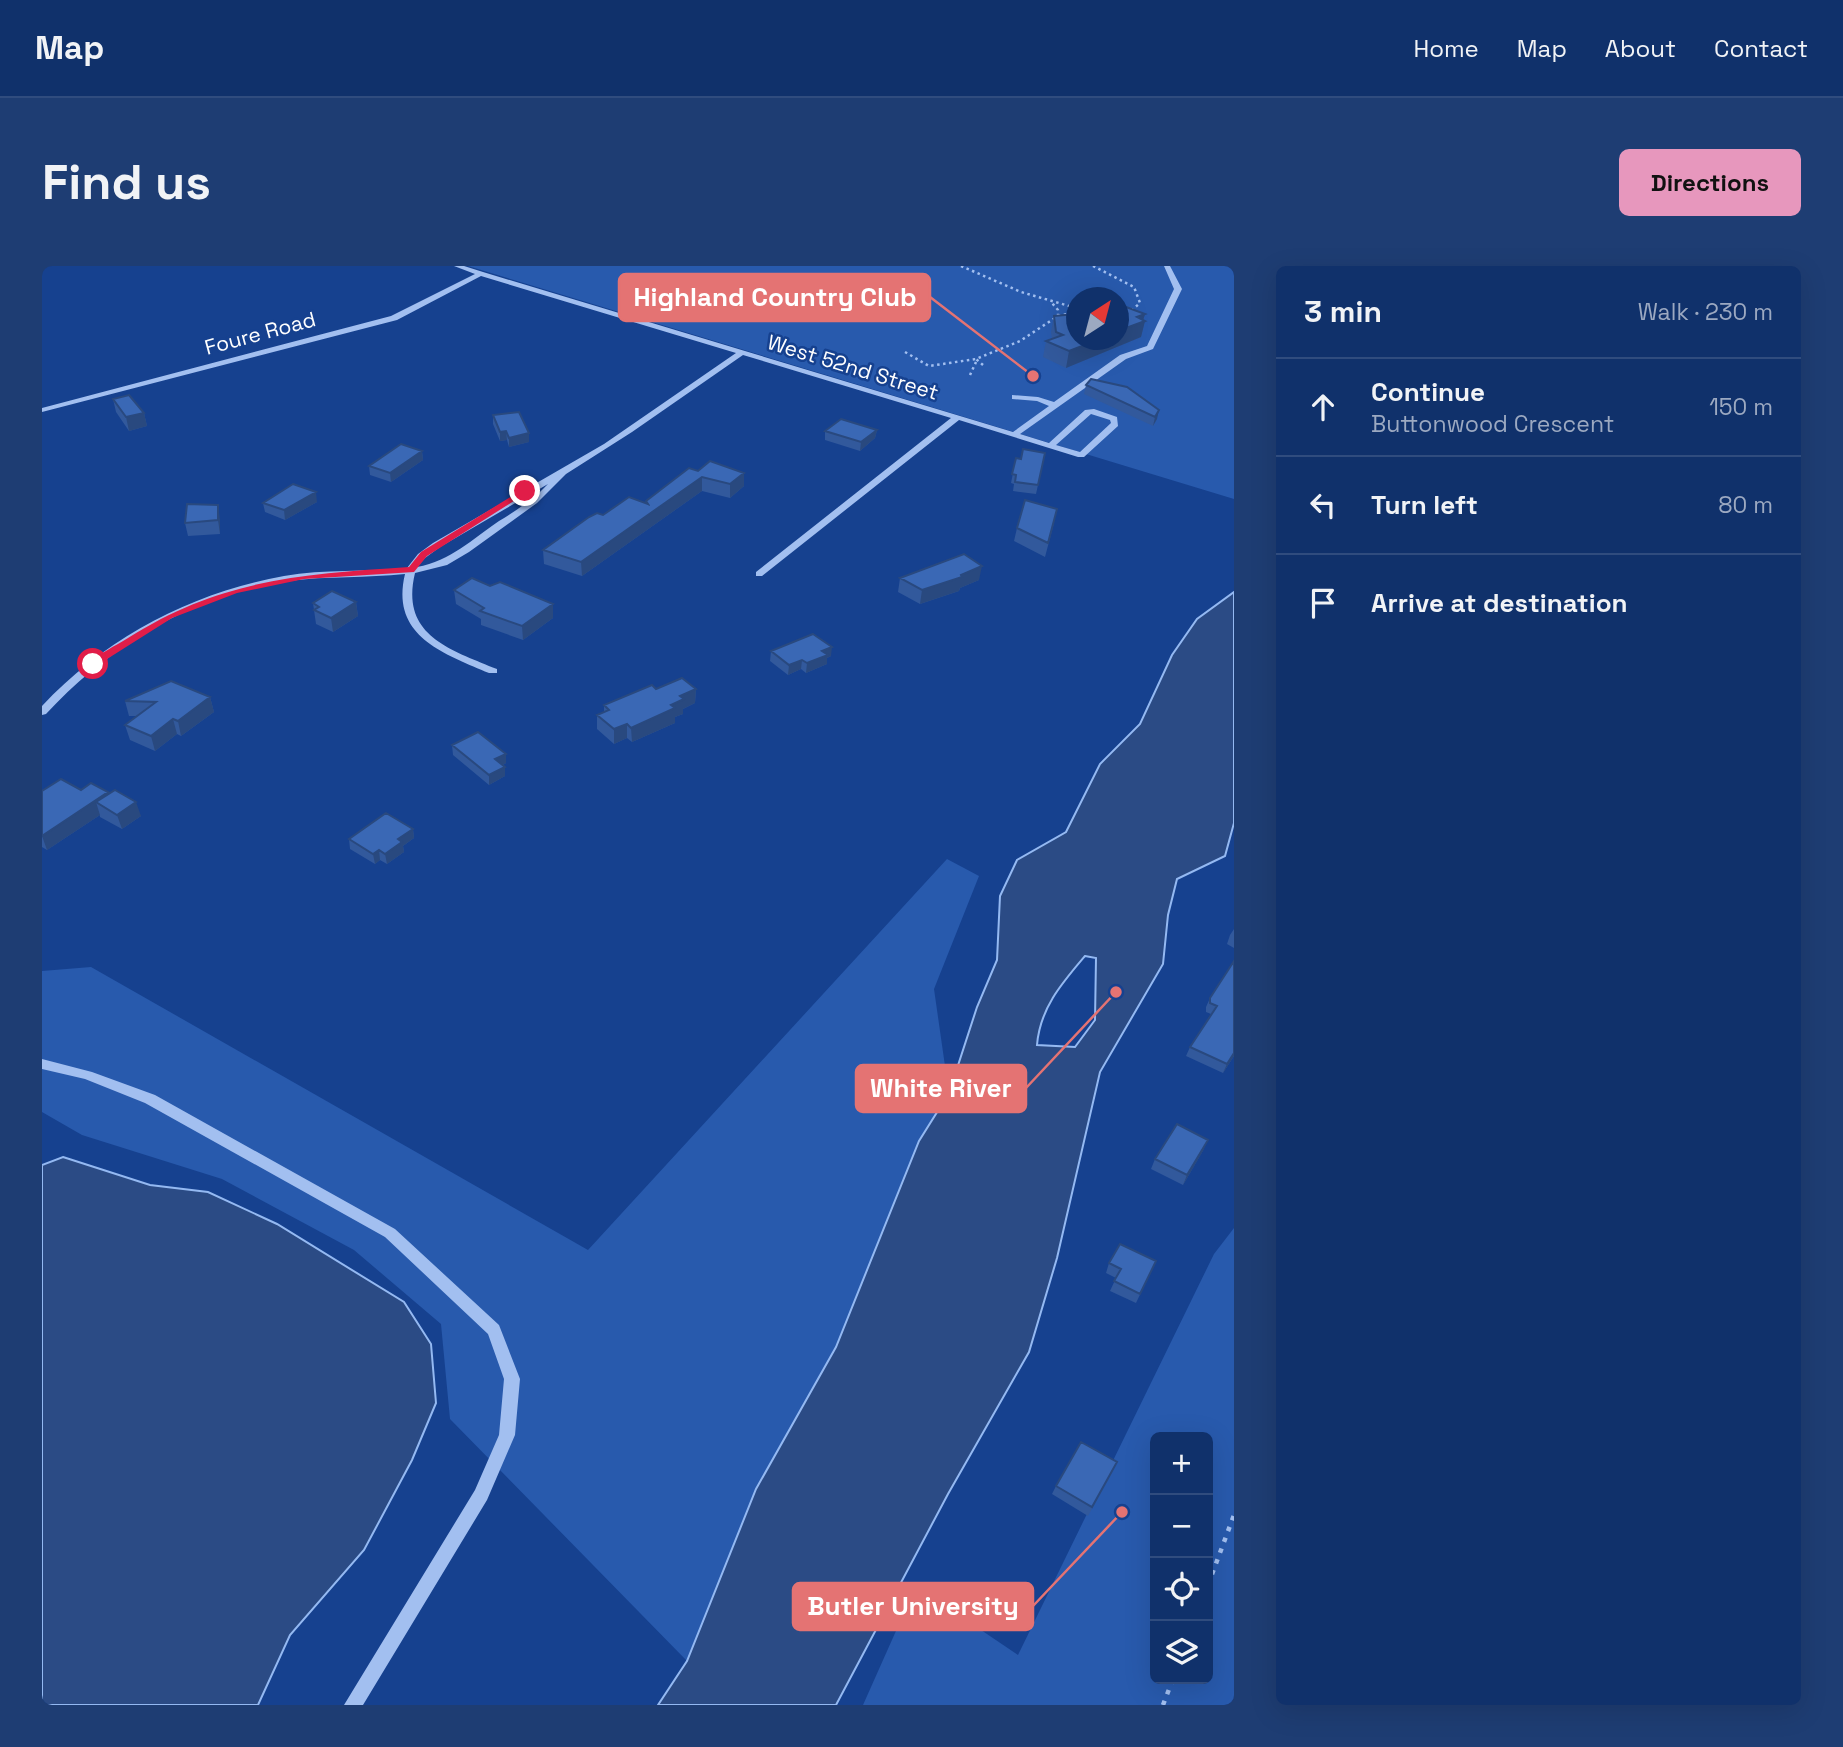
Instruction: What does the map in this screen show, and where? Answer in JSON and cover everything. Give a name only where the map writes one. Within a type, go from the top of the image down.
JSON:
[{"type":"street","name":"West 52nd Street","points":[[457,266],[1081,455],[1115,424],[1114,419],[1088,412],[1051,445]]},
{"type":"street","points":[[1015,434],[1123,357],[1150,347],[1178,289],[1167,266]]},
{"type":"street","name":"Foure Road","points":[[42,410],[394,318],[481,273]]},
{"type":"street","points":[[493,671],[440,648],[416,627],[407,604],[411,570],[424,554],[525,491],[562,473],[742,352]]},
{"type":"street","points":[[1032,389],[1038,399]]},
{"type":"street","points":[[1015,397],[1038,399],[1054,405]]},
{"type":"street","name":"West 52nd Street","points":[[759,574],[958,417]]},
{"type":"street","points":[[42,712],[102,657],[153,625],[200,603],[248,587],[304,576],[411,570],[443,564],[546,494],[562,473]]},
{"type":"street","points":[[42,1064],[87,1075],[150,1099],[390,1233],[494,1330],[512,1379],[507,1435],[481,1494],[352,1705]]},
{"type":"path","points":[[961,266],[990,280],[1066,307]]},
{"type":"path","points":[[1093,266],[1135,287],[1140,303],[1130,312]]},
{"type":"path","points":[[1051,302],[1058,310],[1058,316]]},
{"type":"path","points":[[905,352],[929,366],[976,361],[1046,327],[1058,316],[1066,313]]},
{"type":"path","points":[[976,361],[983,365]]},
{"type":"path","points":[[970,375],[976,361]]},
{"type":"path","points":[[1213,1572],[1234,1515]]},
{"type":"path","points":[[1163,1705],[1171,1684]]},
{"type":"shaded area","points":[[468,266],[1234,266],[1234,499]]},
{"type":"shaded area","points":[[1234,592],[1234,823],[1225,856],[1177,879],[1168,915],[1163,964],[1100,1072],[1057,1258],[1029,1352],[948,1494],[836,1705],[658,1705],[687,1661],[756,1489],[836,1347],[919,1141],[949,1093],[977,1007],[997,960],[1000,896],[1017,860],[1066,832],[1100,764],[1140,724],[1172,655],[1197,619]],"holes":[[[1085,956],[1096,958],[1095,1020],[1075,1047],[1037,1045],[1047,1008],[1060,986]]]},
{"type":"shaded area","points":[[947,859],[979,876],[934,989],[949,1094],[919,1141],[836,1347],[756,1489],[687,1661],[450,1419],[441,1324],[354,1250],[222,1179],[82,1135],[42,1112],[42,971],[91,967],[588,1250]]},
{"type":"shaded area","points":[[63,1157],[150,1185],[208,1192],[277,1224],[404,1302],[431,1344],[436,1403],[412,1460],[364,1550],[290,1635],[258,1705],[42,1705],[42,1165]]},
{"type":"shaded area","points":[[1234,1228],[1234,1705],[863,1705],[916,1586],[1018,1655],[1214,1254]]},
{"type":"building","points":[[1129,308],[1145,314],[1137,317],[1145,321],[1129,327]]},
{"type":"building","points":[[1066,315],[1066,350],[1046,341],[1063,335],[1056,332],[1054,316]]},
{"type":"building","points":[[1091,379],[1127,387],[1159,410],[1155,417],[1086,385]]},
{"type":"building","points":[[129,395],[144,413],[126,417],[113,399]]},
{"type":"building","points":[[519,412],[529,433],[509,438],[506,431],[500,432],[493,415]]},
{"type":"building","points":[[841,419],[877,430],[861,442],[825,431]]},
{"type":"building","points":[[401,444],[422,451],[390,473],[369,466]]},
{"type":"building","points":[[1023,449],[1045,453],[1038,485],[1015,482],[1016,475],[1012,474],[1016,458],[1021,459]]},
{"type":"building","points":[[710,461],[744,473],[730,484],[702,477],[581,562],[543,550],[589,517],[597,513],[603,515],[629,497],[648,504],[646,501],[689,468],[698,471]]},
{"type":"building","points":[[293,484],[316,492],[284,510],[263,503]]},
{"type":"building","points":[[1025,500],[1057,509],[1048,543],[1017,528]]},
{"type":"building","points":[[187,504],[218,505],[218,520],[185,523]]},
{"type":"building","points":[[964,554],[982,566],[961,575],[962,577],[922,590],[900,578]]},
{"type":"building","points":[[472,578],[490,586],[500,582],[553,604],[522,626],[480,611],[484,608],[454,590]]},
{"type":"building","points":[[332,591],[356,602],[331,618],[314,610],[319,607],[313,603]]},
{"type":"building","points":[[813,634],[832,647],[822,651],[828,655],[807,663],[802,660],[789,665],[771,651]]},
{"type":"building","points":[[682,678],[696,689],[680,696],[684,699],[671,705],[675,708],[631,728],[627,724],[614,729],[597,715],[609,710],[604,705],[652,685],[656,689]]},
{"type":"building","points":[[171,681],[210,697],[178,721],[173,719],[151,736],[125,725],[156,702],[125,701]]},
{"type":"building","points":[[478,732],[506,754],[495,759],[505,767],[489,775],[452,745]]},
{"type":"building","points":[[61,779],[81,790],[91,783],[108,792],[42,836],[42,791]]},
{"type":"building","points":[[115,790],[136,802],[117,815],[96,802]]},
{"type":"building","points":[[386,813],[413,829],[398,839],[402,842],[385,854],[379,850],[373,854],[349,839]]},
{"type":"building","points":[[1234,961],[1234,1053],[1227,1064],[1190,1047],[1217,1006],[1210,1003],[1210,998]]},
{"type":"building","points":[[1177,1124],[1208,1140],[1187,1175],[1155,1159]]},
{"type":"building","points":[[1120,1244],[1156,1261],[1140,1294],[1114,1281],[1121,1269],[1109,1263]]},
{"type":"building","points":[[1081,1442],[1117,1462],[1092,1507],[1056,1486]]},
{"type":"place","name":"Highland Country Club","points":[[1033,376]]},
{"type":"place","name":"White River","points":[[1116,992]]},
{"type":"place","name":"Butler University","points":[[1122,1512]]},
{"type":"route","points":[[93,664],[169,616],[234,591],[304,576],[411,570],[424,554],[525,491]]}]
